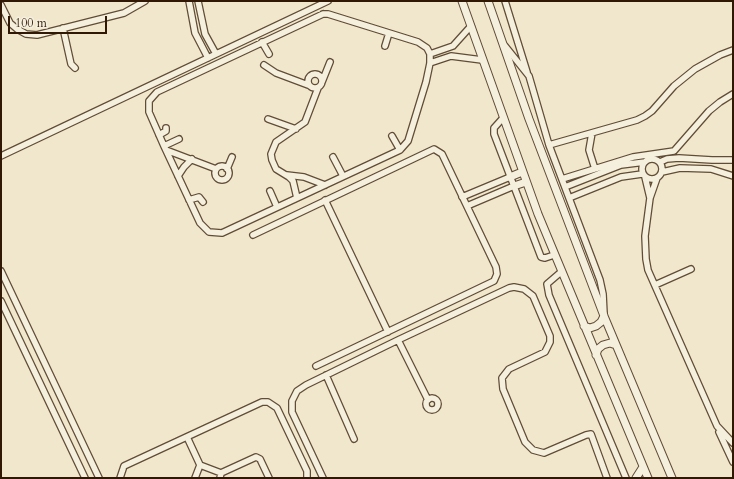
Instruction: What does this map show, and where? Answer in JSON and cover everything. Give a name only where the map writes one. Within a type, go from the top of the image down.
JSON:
[{"type":"street","points":[[1,5],[10,23],[21,32],[37,35],[128,11],[145,1]]},
{"type":"street","points":[[189,1],[195,34],[208,58]]},
{"type":"street","points":[[198,1],[205,34],[216,54]]},
{"type":"street","points":[[1,156],[328,1]]},
{"type":"street","points":[[462,1],[522,172],[554,255],[648,478]]},
{"type":"street","points":[[488,1],[501,42],[604,316],[672,478]]},
{"type":"street","points":[[505,1],[549,145],[600,280],[604,302],[604,316],[602,322],[590,328],[584,326]]},
{"type":"street","points":[[325,14],[389,33],[421,44],[427,48],[430,54],[430,63],[410,136],[400,150],[222,233],[213,233],[202,227],[159,136],[148,108],[149,101],[154,94],[262,42],[325,14]]},
{"type":"street","points":[[430,54],[453,46],[471,26]]},
{"type":"street","points":[[63,28],[70,62],[75,68]]},
{"type":"street","points":[[385,46],[389,33]]},
{"type":"street","points":[[262,42],[269,54]]},
{"type":"street","points":[[501,42],[529,76]]},
{"type":"street","points":[[549,145],[645,116],[652,111],[674,86],[695,69],[720,55],[733,50]]},
{"type":"street","points":[[430,63],[451,56],[482,60]]},
{"type":"street","points":[[297,198],[293,181],[274,166],[271,154],[276,142],[296,129],[306,119],[330,62]]},
{"type":"street","points":[[264,65],[276,73],[308,85],[312,88],[318,88]]},
{"type":"street","points":[[308,85],[307,80],[312,74],[319,75],[322,82]]},
{"type":"street","points":[[562,179],[632,157],[674,151],[709,111],[733,94]]},
{"type":"street","points":[[503,118],[494,128],[494,134],[541,257],[545,258],[554,255]]},
{"type":"street","points":[[268,119],[296,129]]},
{"type":"street","points":[[159,136],[166,132],[166,128]]},
{"type":"street","points":[[592,133],[589,150],[595,169]]},
{"type":"street","points":[[392,136],[400,150]]},
{"type":"street","points":[[165,148],[179,139]]},
{"type":"street","points":[[165,148],[216,169],[223,166],[228,169]]},
{"type":"street","points":[[252,235],[434,149],[442,154],[496,267],[496,278],[494,281],[316,366]]},
{"type":"street","points":[[216,169],[215,176],[220,180],[227,178],[232,157]]},
{"type":"street","points":[[333,157],[343,176]]},
{"type":"street","points":[[565,187],[621,165],[645,162],[652,159],[660,162],[667,159],[679,158],[733,160]]},
{"type":"street","points":[[178,176],[192,159]]},
{"type":"street","points":[[645,162],[641,169],[650,198]]},
{"type":"street","points":[[660,162],[662,172]]},
{"type":"street","points":[[733,176],[711,170],[680,168],[662,172],[657,178],[650,198],[644,247],[648,270],[716,426],[733,460]]},
{"type":"street","points":[[462,196],[522,172]]},
{"type":"street","points":[[287,175],[304,177],[325,184]]},
{"type":"street","points":[[569,198],[627,175],[644,175],[649,179],[657,178]]},
{"type":"street","points":[[467,206],[526,182]]},
{"type":"street","points":[[573,183],[577,194]]},
{"type":"street","points":[[270,191],[277,207]]},
{"type":"street","points":[[189,200],[199,197],[203,202]]},
{"type":"street","points":[[325,200],[388,332]]},
{"type":"street","points":[[655,285],[691,269]]},
{"type":"street","points":[[1,271],[99,478]]},
{"type":"street","points":[[561,272],[550,280],[546,289],[576,364],[626,478]]},
{"type":"street","points":[[323,478],[292,412],[291,406],[297,391],[326,375],[398,340],[509,288],[519,288],[529,292],[533,296],[550,336],[550,342],[545,352],[509,368],[502,378],[503,389],[528,447],[544,453],[591,434],[607,478]]},
{"type":"street","points":[[1,301],[85,478]]},
{"type":"street","points":[[398,340],[428,400]]},
{"type":"street","points":[[596,355],[598,349],[603,345],[610,343],[616,345]]},
{"type":"street","points":[[326,375],[354,439]]},
{"type":"street","points":[[120,478],[124,466],[257,403],[268,402],[277,408],[307,471],[308,478]]},
{"type":"street","points":[[716,426],[733,443]]},
{"type":"street","points":[[187,437],[200,465],[221,475],[256,457],[260,459],[269,478]]},
{"type":"street","points":[[195,478],[200,465]]},
{"type":"street","points":[[636,478],[643,468]]}]
